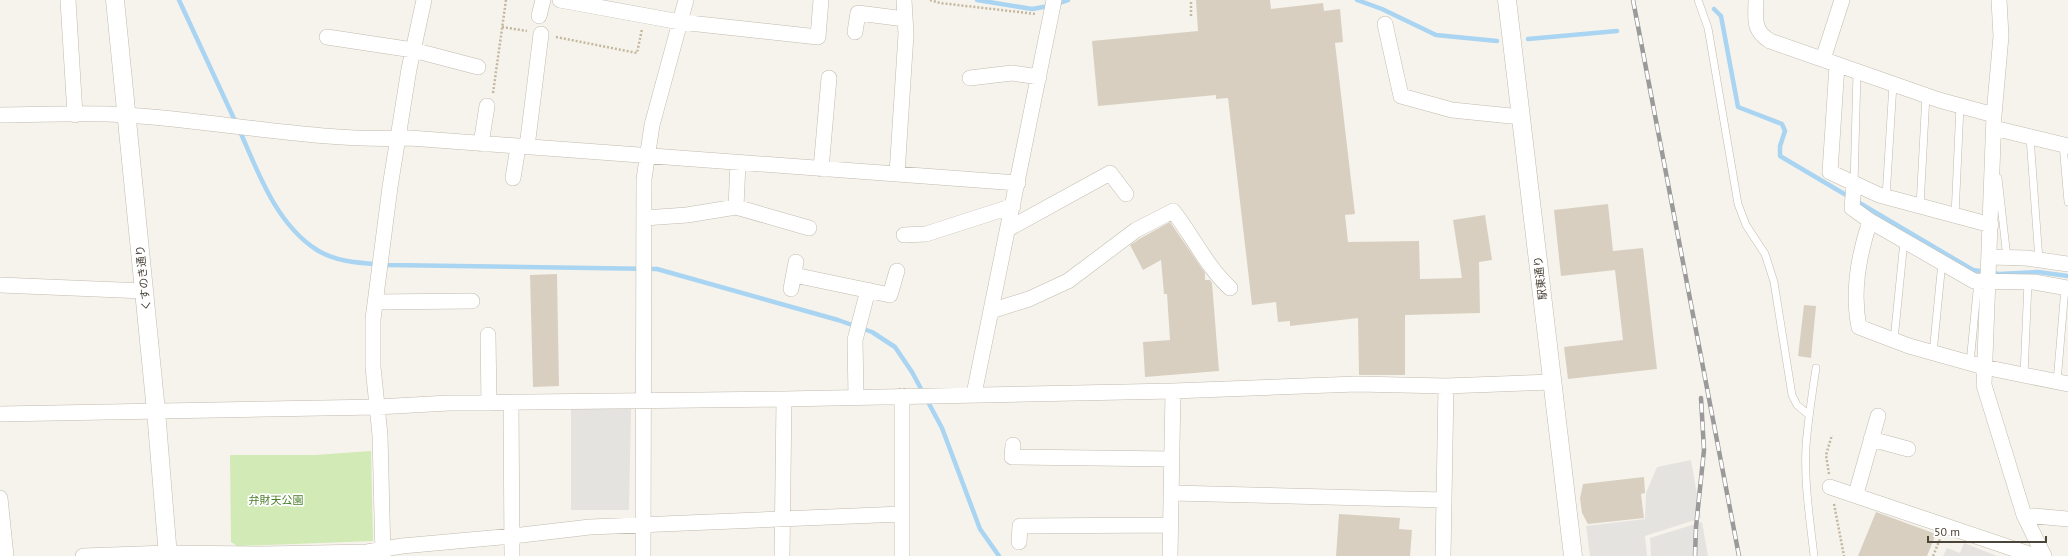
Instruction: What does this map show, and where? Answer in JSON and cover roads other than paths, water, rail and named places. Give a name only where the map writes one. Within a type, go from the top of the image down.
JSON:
[{"type":"street","points":[[68,0],[76,115]]},
{"type":"street","name":"くすのき通り","points":[[114,0],[156,411],[168,554]]},
{"type":"street","points":[[383,553],[380,435],[373,367],[375,302],[398,139],[413,50],[424,0]]},
{"type":"street","points":[[539,16],[543,0]]},
{"type":"street","points":[[560,0],[680,22],[818,37],[821,0]]},
{"type":"street","points":[[643,556],[644,218],[646,157],[652,125],[686,0]]},
{"type":"street","points":[[897,174],[906,34],[904,0]]},
{"type":"street","name":"駅東通り","points":[[1507,0],[1573,556]]},
{"type":"street","points":[[1756,0],[1756,25],[1761,36],[1770,41],[1960,106],[2030,136],[2065,145]]},
{"type":"street","points":[[1823,60],[1842,0]]},
{"type":"street","points":[[1999,0],[2000,36],[1994,121],[1991,225],[1977,365],[2024,515],[2044,556]]},
{"type":"street","points":[[974,394],[1018,183],[1052,9]]},
{"type":"street","points":[[855,32],[858,13],[905,18]]},
{"type":"street","points":[[1385,24],[1401,96],[1452,110],[1511,116],[1520,115]]},
{"type":"street","points":[[513,178],[523,147],[541,34]]},
{"type":"street","points":[[327,37],[413,50],[478,67]]},
{"type":"street","points":[[1837,64],[1830,172],[1854,186],[1886,197],[1991,225]]},
{"type":"street","points":[[970,78],[1012,73],[1039,78]]},
{"type":"street","points":[[821,169],[829,78]]},
{"type":"street","points":[[482,144],[487,106]]},
{"type":"street","points":[[0,116],[126,115],[250,128],[1018,183]]},
{"type":"street","points":[[736,207],[738,163]]},
{"type":"street","points":[[1008,229],[1110,173],[1126,194]]},
{"type":"street","points":[[1854,186],[1852,208],[1870,221],[1974,281],[2008,258],[2068,264]]},
{"type":"street","points":[[904,234],[926,234],[1013,206]]},
{"type":"street","points":[[644,218],[686,216],[736,207],[810,228]]},
{"type":"street","points":[[991,311],[1029,299],[1068,281],[1136,230],[1173,211],[1190,233],[1219,277],[1230,288]]},
{"type":"street","points":[[1870,221],[1862,244],[1855,307],[1859,327],[1933,353],[1977,365],[2063,383]]},
{"type":"street","points":[[793,275],[890,295],[897,271]]},
{"type":"street","points":[[1987,273],[2066,288]]},
{"type":"street","points":[[0,285],[144,291]]},
{"type":"street","points":[[856,397],[855,340],[868,290]]},
{"type":"street","points":[[375,302],[472,301]]},
{"type":"street","points":[[488,335],[489,403]]},
{"type":"street","points":[[0,414],[377,407],[489,403],[1173,391],[1357,384],[1446,386],[1552,382]]},
{"type":"street","points":[[1443,556],[1446,386]]},
{"type":"street","points":[[1170,556],[1173,391]]},
{"type":"street","points":[[902,396],[902,556]]},
{"type":"street","points":[[782,556],[784,399]]},
{"type":"street","points":[[511,403],[512,556]]},
{"type":"street","points":[[1856,494],[1878,416]]},
{"type":"street","points":[[1871,439],[1908,449]]},
{"type":"street","points":[[1013,445],[1012,457],[1172,459]]},
{"type":"street","points":[[1830,486],[2035,556]]},
{"type":"street","points":[[1172,493],[1444,500]]},
{"type":"street","points":[[0,498],[6,556]]},
{"type":"street","points":[[83,556],[383,553],[402,546],[590,527],[902,514]]},
{"type":"street","points":[[2024,515],[2068,518]]},
{"type":"street","points":[[1019,542],[1020,526],[1171,525]]},
{"type":"lane","points":[[1698,0],[1708,28],[1738,204],[1746,225],[1765,254],[1774,282],[1792,395],[1797,405],[1808,415]]},
{"type":"lane","points":[[1854,186],[1857,72]]},
{"type":"lane","points":[[1886,197],[1893,84]]},
{"type":"lane","points":[[1920,207],[1926,95]]},
{"type":"lane","points":[[1955,216],[1960,106]]},
{"type":"lane","points":[[2030,136],[2039,260]]},
{"type":"lane","points":[[2065,145],[2068,202]]},
{"type":"lane","points":[[1992,171],[1998,178],[2008,258]]},
{"type":"lane","points":[[1894,340],[1904,241]]},
{"type":"lane","points":[[1933,353],[1942,262]]},
{"type":"lane","points":[[2024,375],[2028,282]]},
{"type":"lane","points":[[2063,383],[2066,288]]},
{"type":"lane","points":[[1814,556],[1808,497],[1806,448],[1808,415],[1816,368]]},
{"type":"waterway","points":[[179,0],[236,123]]},
{"type":"waterway","points":[[977,0],[1032,9],[1049,6]]},
{"type":"waterway","points":[[1056,4],[1068,0]]},
{"type":"waterway","points":[[1357,0],[1382,9],[1436,35],[1497,41]]},
{"type":"waterway","points":[[1714,9],[1721,16],[1738,107],[1782,124],[1785,131],[1780,146],[1780,156],[1973,270],[1999,274],[2038,272],[2068,276]]},
{"type":"waterway","points":[[1528,39],[1617,31]]},
{"type":"waterway","points":[[239,129],[261,179],[279,212],[303,239],[317,250],[333,258],[351,262],[388,265],[657,269],[838,320],[872,332],[895,347],[912,372],[942,428],[980,529],[999,556]]},
{"type":"railway","points":[[1633,0],[1739,556]]},
{"type":"railway","points":[[1695,556],[1696,527],[1704,450],[1701,398]]},
{"type":"park label","name":"弁財天公園","points":[[276,500]]}]
